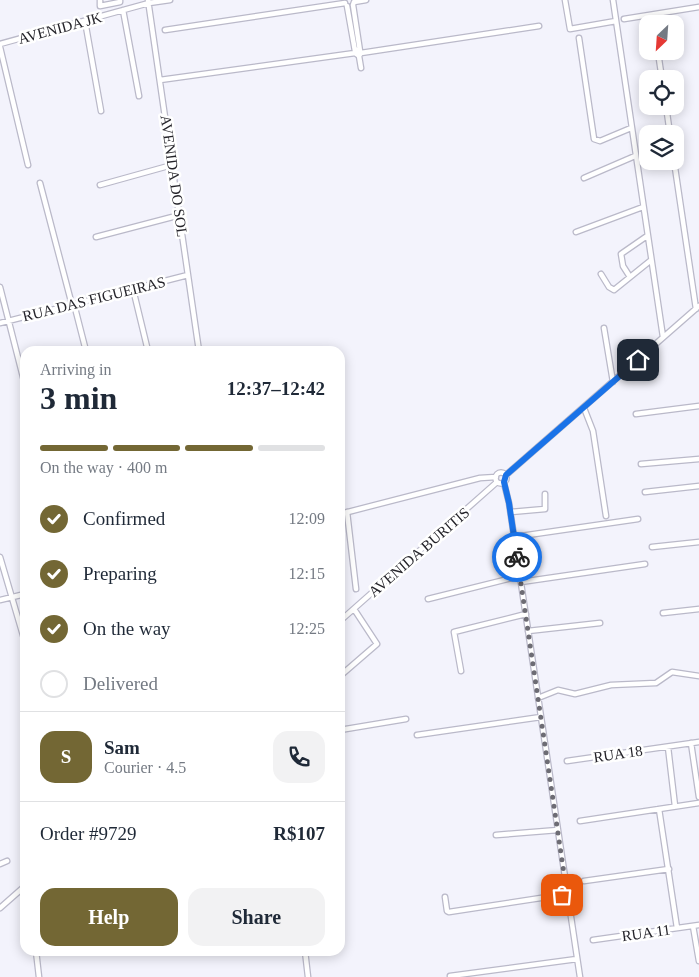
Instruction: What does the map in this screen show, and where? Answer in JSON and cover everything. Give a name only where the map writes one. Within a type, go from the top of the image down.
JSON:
[{"type":"street","points":[[100,0],[100,6],[120,2],[120,0]]},
{"type":"street","name":"AVENIDA JK","points":[[0,46],[148,2],[170,0]]},
{"type":"street","points":[[165,30],[366,0]]},
{"type":"street","points":[[565,0],[570,28],[616,21]]},
{"type":"street","points":[[613,0],[650,261],[663,337]]},
{"type":"street","name":"AVENIDA DO SOL","points":[[148,2],[198,346]]},
{"type":"street","points":[[353,2],[358,53]]},
{"type":"street","points":[[346,3],[361,68]]},
{"type":"street","points":[[111,4],[113,13]]},
{"type":"street","points":[[624,19],[699,8]]},
{"type":"street","points":[[123,10],[138,96]]},
{"type":"street","points":[[85,21],[101,111]]},
{"type":"street","points":[[160,80],[539,26]]},
{"type":"street","points":[[579,38],[594,139],[600,141],[631,128]]},
{"type":"street","points":[[0,46],[28,165]]},
{"type":"street","points":[[584,178],[636,156]]},
{"type":"street","points":[[100,185],[172,166]]},
{"type":"street","points":[[580,977],[511,512],[504,482],[506,475],[698,308],[675,170]]},
{"type":"street","points":[[40,182],[85,346]]},
{"type":"street","points":[[576,232],[643,207]]},
{"type":"street","points":[[96,237],[180,215]]},
{"type":"street","points":[[630,277],[623,266],[621,254],[647,236]]},
{"type":"street","points":[[601,274],[609,287],[614,290],[650,261]]},
{"type":"street","name":"RUA DAS FIGUEIRAS","points":[[0,323],[188,275]]},
{"type":"street","points":[[0,287],[20,364]]},
{"type":"street","points":[[133,289],[147,346]]},
{"type":"street","points":[[604,328],[613,382]]},
{"type":"street","points":[[636,414],[699,406]]},
{"type":"street","points":[[584,408],[593,431],[606,516]]},
{"type":"street","points":[[641,464],[699,459]]},
{"type":"street","points":[[496,479],[500,472],[506,475]]},
{"type":"street","points":[[356,588],[347,512],[480,478],[496,479],[504,482]]},
{"type":"street","name":"AVENIDA BURITIS","points":[[345,617],[496,479]]},
{"type":"street","points":[[645,492],[699,486]]},
{"type":"street","points":[[511,512],[545,509],[545,494]]},
{"type":"street","points":[[514,537],[638,519]]},
{"type":"street","points":[[652,547],[699,542]]},
{"type":"street","points":[[0,557],[20,623]]},
{"type":"street","points":[[521,582],[645,564]]},
{"type":"street","points":[[428,599],[520,576]]},
{"type":"street","points":[[0,600],[20,595]]},
{"type":"street","points":[[345,672],[377,644],[354,609]]},
{"type":"street","points":[[663,613],[699,609]]},
{"type":"street","points":[[461,671],[454,632],[526,614]]},
{"type":"street","points":[[528,631],[600,623]]},
{"type":"street","points":[[538,698],[558,690],[575,694],[611,685],[656,683],[672,672],[699,676]]},
{"type":"street","points":[[417,735],[541,717]]},
{"type":"street","points":[[345,729],[406,719]]},
{"type":"street","name":"RUA 18","points":[[567,761],[699,742]]},
{"type":"street","points":[[691,743],[699,797]]},
{"type":"street","points":[[668,746],[675,806]]},
{"type":"street","points":[[580,821],[699,803]]},
{"type":"street","points":[[659,809],[677,928]]},
{"type":"street","points":[[496,835],[558,830]]},
{"type":"street","points":[[0,864],[7,860]]},
{"type":"street","points":[[584,881],[669,869]]},
{"type":"street","points":[[0,908],[20,892]]},
{"type":"street","points":[[445,897],[447,911],[450,912],[567,894]]},
{"type":"street","points":[[696,925],[699,961]]},
{"type":"street","name":"RUA 11","points":[[593,940],[696,925]]},
{"type":"street","points":[[37,956],[40,977]]},
{"type":"street","points":[[306,956],[308,977]]},
{"type":"street","points":[[450,976],[577,959]]},
{"type":"way so far","points":[[517,557],[567,894],[562,895]]},
{"type":"route","points":[[517,557],[504,482],[506,475],[638,360]]}]
